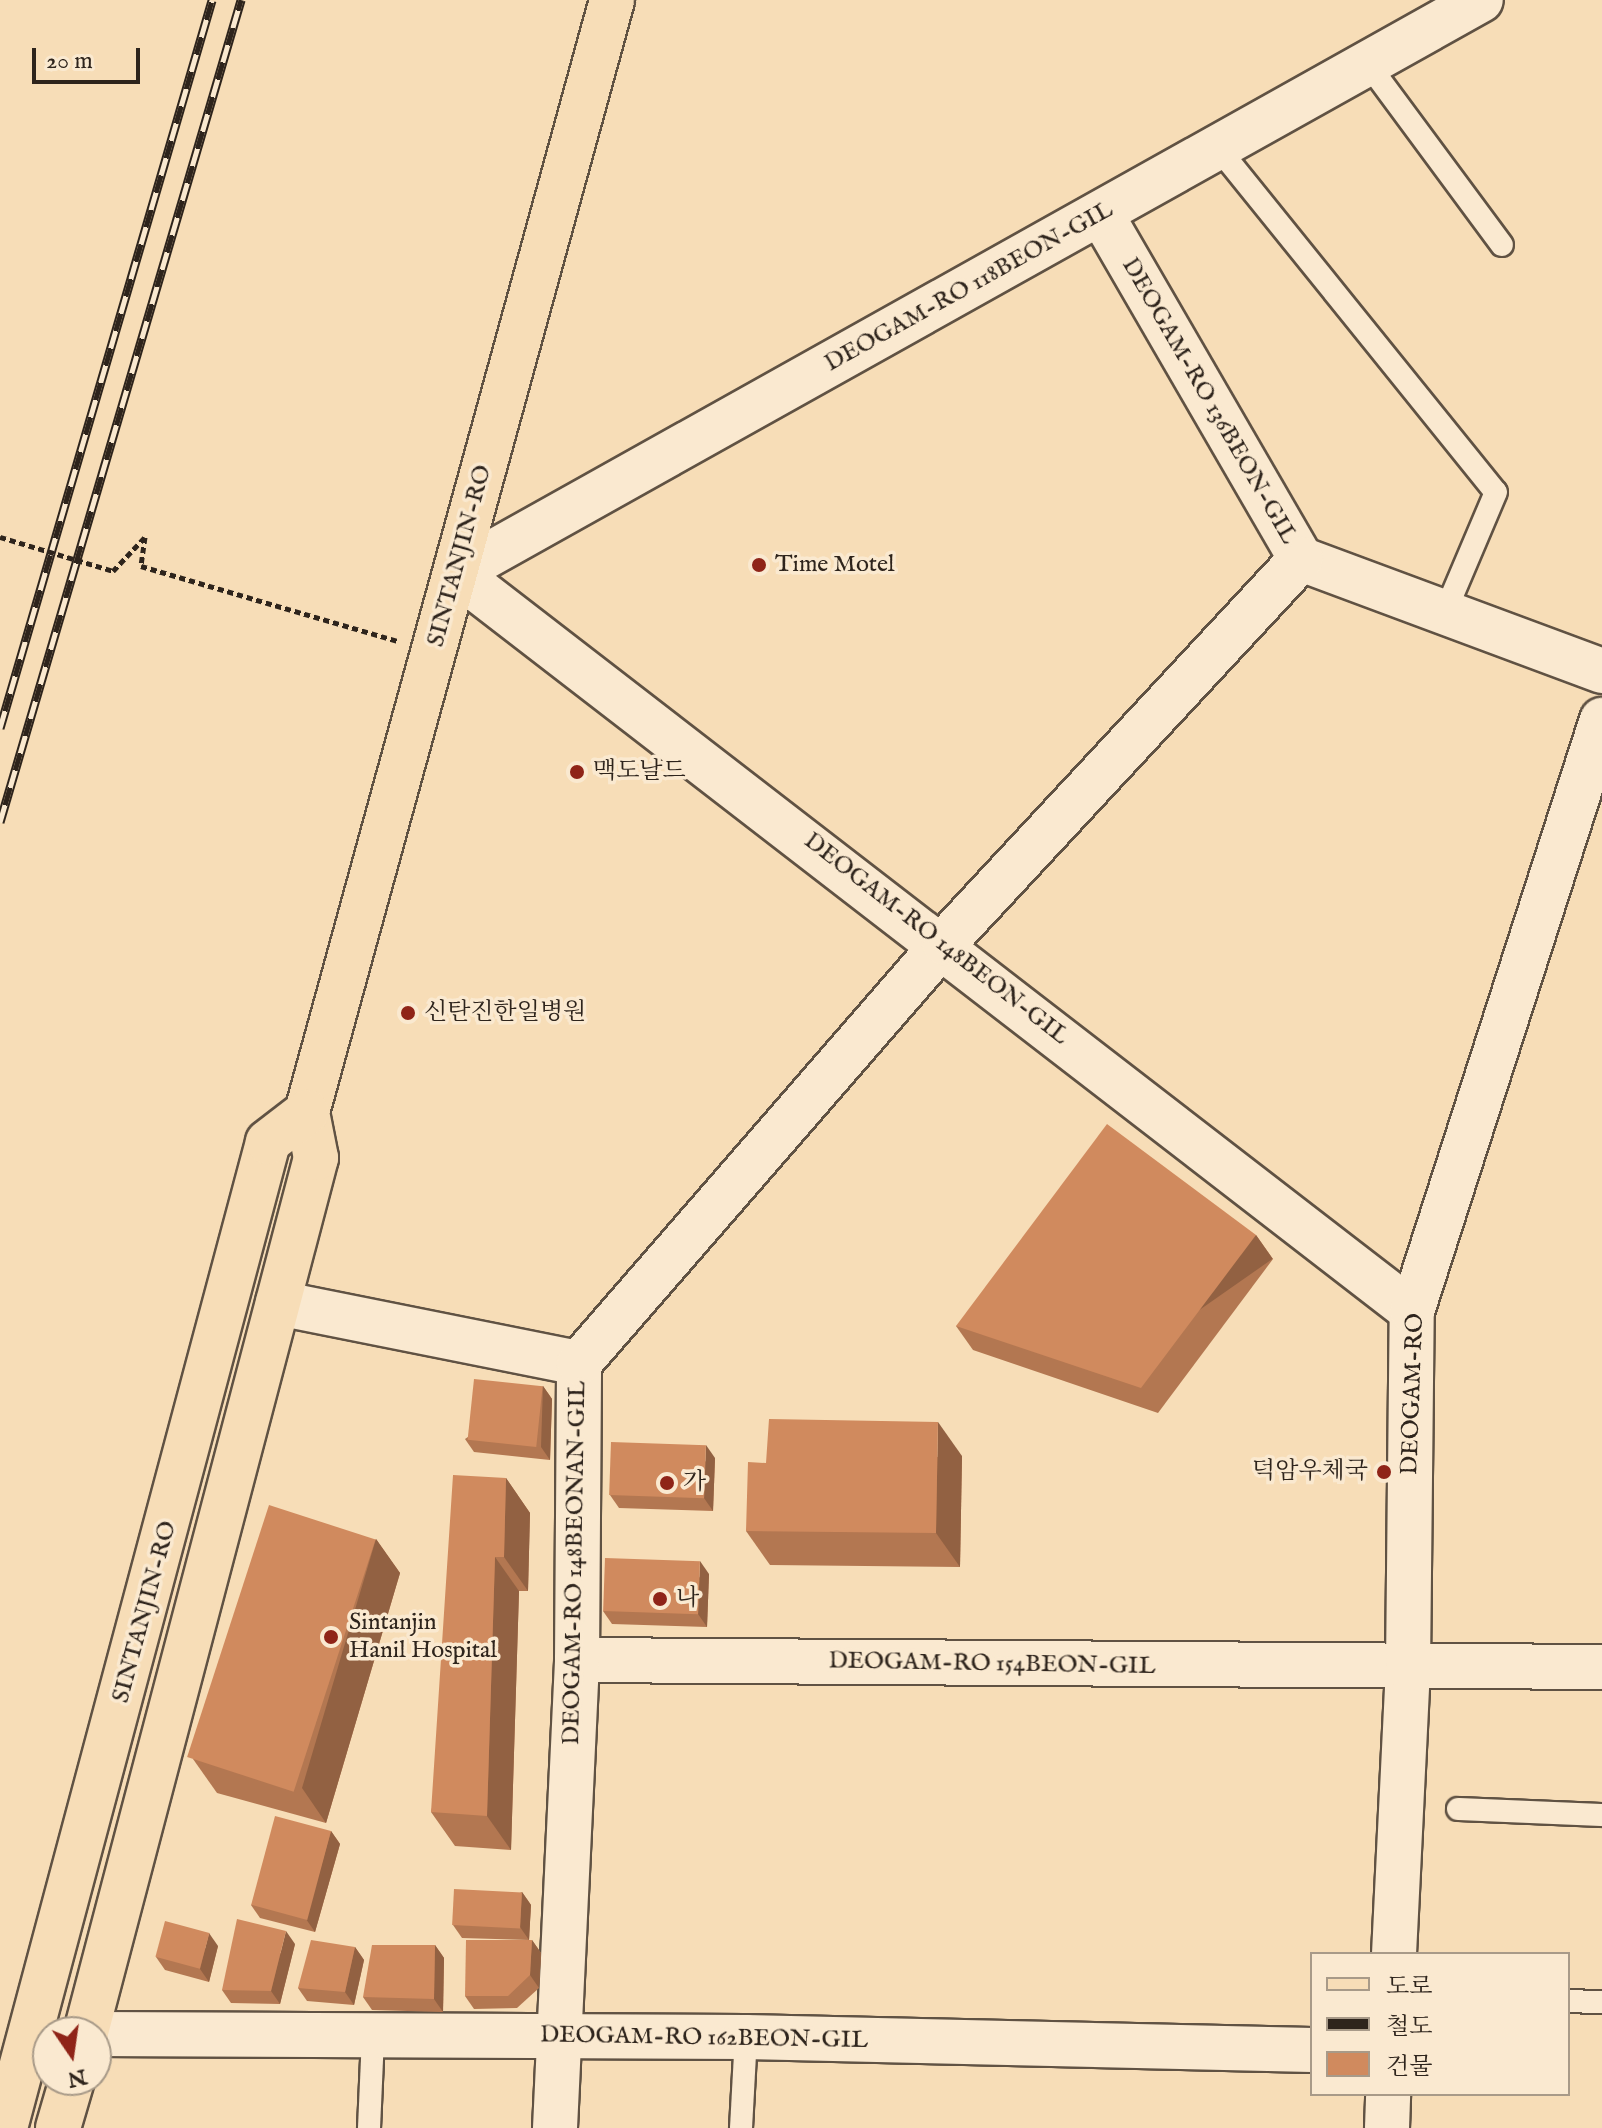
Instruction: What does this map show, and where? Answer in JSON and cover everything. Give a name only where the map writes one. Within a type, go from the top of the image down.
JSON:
[{"type":"main road","name":"SINTANJIN-RO","points":[[90,2016],[316,1158],[307,1112],[612,0]]},
{"type":"main road","name":"SINTANJIN-RO","points":[[5,2128],[268,1142],[307,1112]]},
{"type":"main road","points":[[58,2128],[67,2096]]},
{"type":"street","name":"DEOGAM-RO 118BEON-GIL","points":[[456,573],[1481,0]]},
{"type":"street","name":"DEOGAM-RO 136BEON-GIL","points":[[1101,214],[1301,559],[1602,671]]},
{"type":"street","name":"DEOGAM-RO 148BEONAN-GIL","points":[[555,2128],[577,1660],[579,1363],[944,943],[1301,559]]},
{"type":"street","name":"DEOGAM-RO 148BEON-GIL","points":[[456,573],[944,943],[1412,1311]]},
{"type":"street","name":"DEOGAM-RO","points":[[1394,1952],[1408,1668],[1412,1311],[1592,792],[1602,720]]},
{"type":"street","points":[[278,1303],[579,1363]]},
{"type":"street","name":"DEOGAM-RO 154BEON-GIL","points":[[577,1660],[1602,1667]]},
{"type":"street","name":"DEOGAM-RO 162BEON-GIL","points":[[112,2034],[746,2037],[1310,2050]]},
{"type":"street","points":[[1387,2128],[1388,2096]]},
{"type":"lane","points":[[1368,64],[1502,245]]},
{"type":"lane","points":[[1218,148],[1496,492],[1445,612]]},
{"type":"lane","points":[[1458,1809],[1602,1815]]},
{"type":"lane","points":[[1570,2001],[1602,2002]]},
{"type":"lane","points":[[369,2128],[373,2035]]},
{"type":"lane","points":[[741,2128],[746,2037]]},
{"type":"path","points":[[0,537],[113,571],[145,537],[141,566],[434,652]]},
{"type":"building","points":[[1107,1124],[1256,1235],[1141,1388],[956,1326]]},
{"type":"building","points":[[474,1379],[543,1386],[536,1447],[468,1440]]},
{"type":"building","points":[[769,1419],[938,1422],[936,1533],[746,1531],[748,1462],[766,1463]]},
{"type":"building","name":"가","points":[[611,1442],[706,1445],[704,1498],[609,1495]]},
{"type":"building","points":[[453,1475],[506,1478],[504,1557],[495,1557],[487,1816],[431,1812]]},
{"type":"building","points":[[269,1505],[376,1540],[294,1792],[187,1757]]},
{"type":"building","name":"나","points":[[605,1558],[700,1561],[698,1614],[603,1611]]},
{"type":"building","points":[[275,1816],[331,1831],[307,1920],[251,1905]]},
{"type":"building","points":[[454,1889],[522,1893],[520,1929],[452,1925]]},
{"type":"building","points":[[237,1919],[286,1931],[271,1991],[222,1990]]},
{"type":"building","points":[[165,1921],[209,1933],[200,1969],[155,1957]]},
{"type":"building","points":[[311,1940],[355,1947],[345,1992],[298,1988]]},
{"type":"building","points":[[466,1940],[532,1940],[530,1975],[508,1996],[465,1996]]},
{"type":"building","points":[[372,1945],[435,1945],[434,1999],[363,1997]]},
{"type":"railway","points":[[0,728],[212,0]]},
{"type":"railway","points":[[0,822],[241,0]]},
{"type":"place","name":"Time Motel","points":[[759,565]]},
{"type":"place","name":"맥도날드","points":[[577,772]]},
{"type":"place","name":"신탄진한일병원","points":[[408,1013]]},
{"type":"place","name":"덕암우체국","points":[[1384,1472]]},
{"type":"place","name":"가","points":[[667,1483]]},
{"type":"place","name":"나","points":[[660,1599]]},
{"type":"place","name":"Sintanjin Hanil Hospital","points":[[331,1637]]}]
